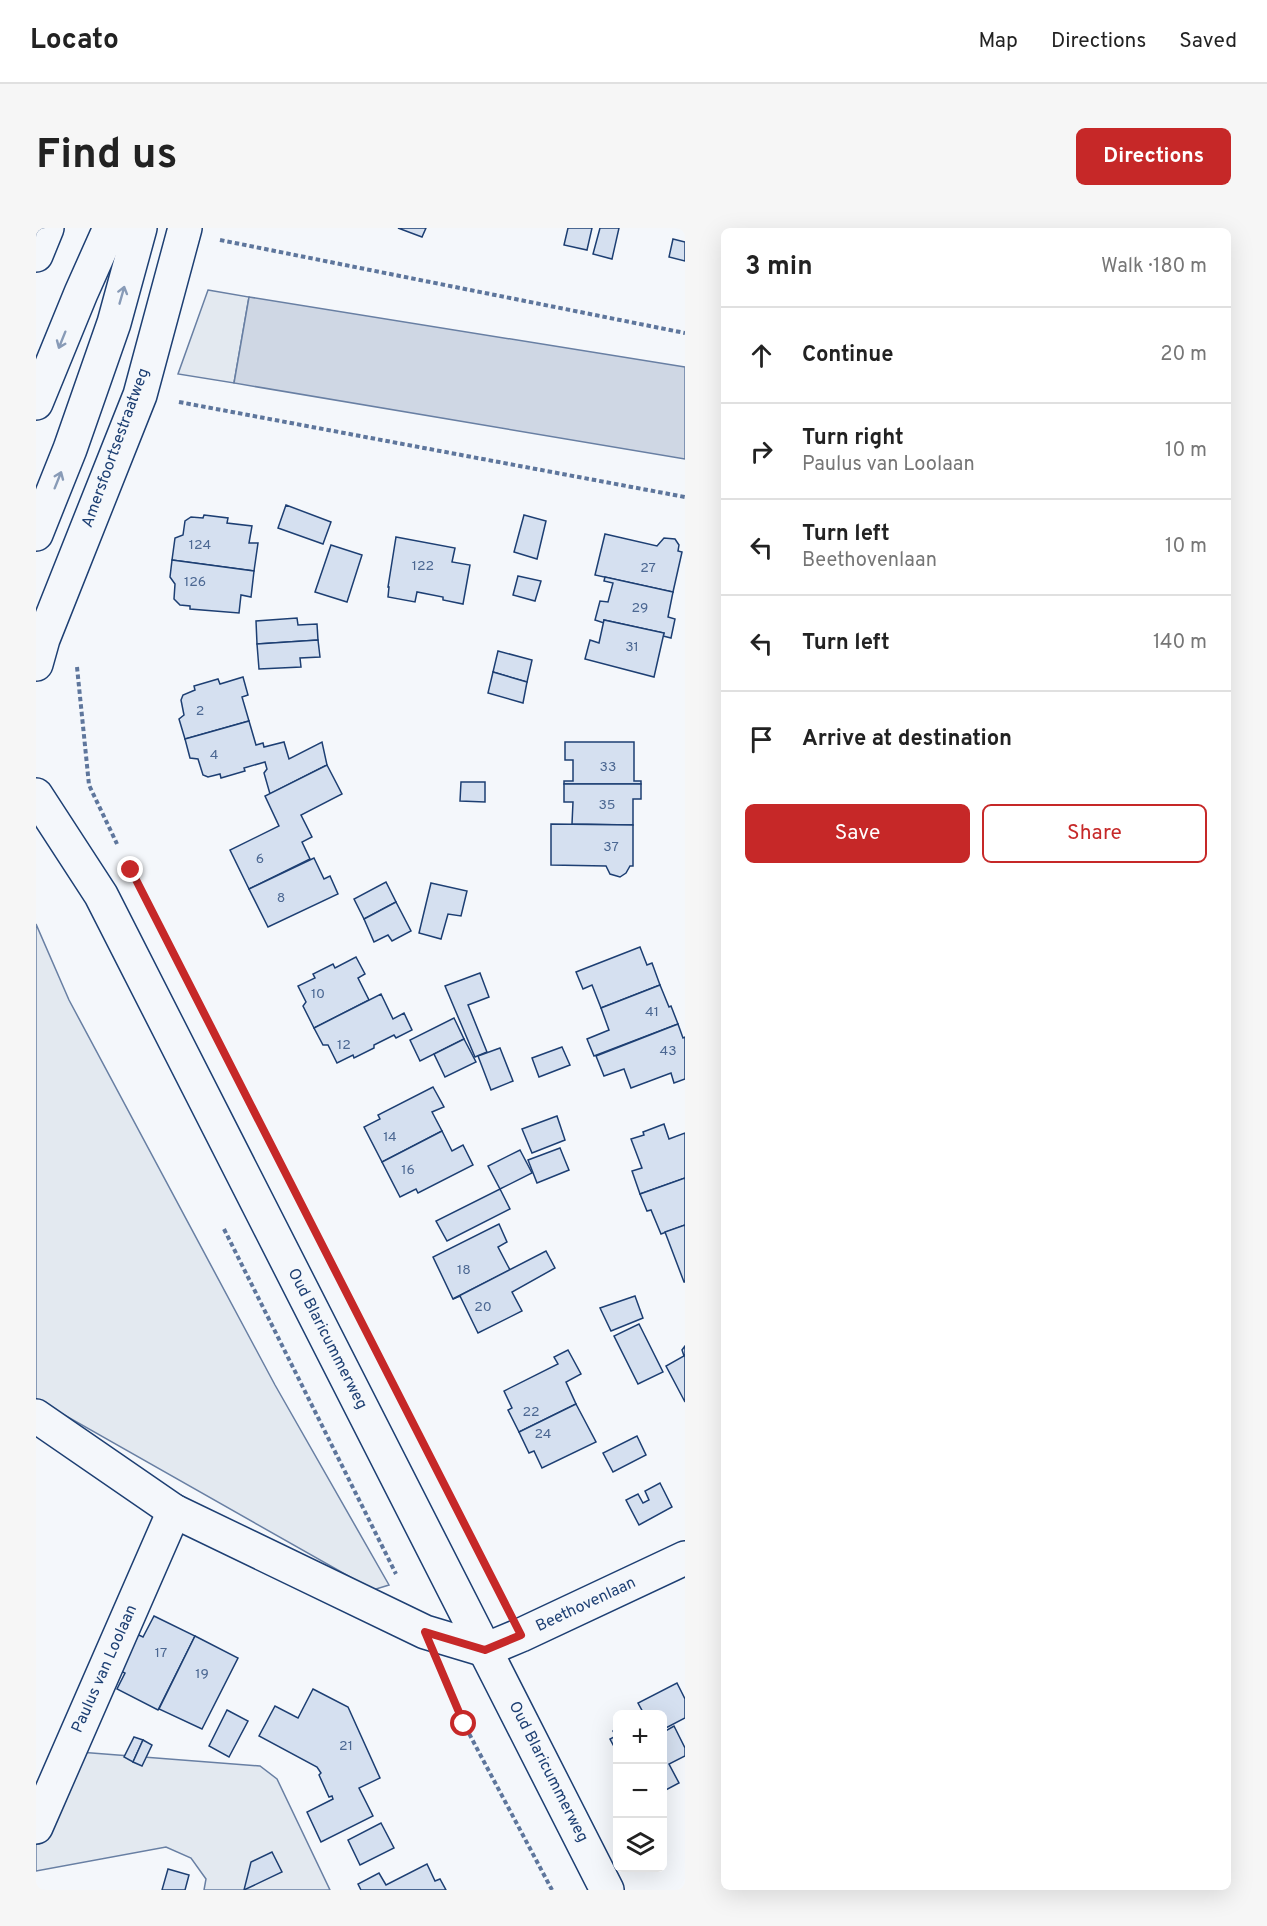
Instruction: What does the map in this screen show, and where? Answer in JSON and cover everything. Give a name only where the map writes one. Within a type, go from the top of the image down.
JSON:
[{"type":"street","points":[[36,255],[46,228]]},
{"type":"street","points":[[36,403],[110,228]]},
{"type":"street","points":[[36,534],[70,449],[114,323],[140,228]]},
{"type":"street","name":"Amersfoortsestraatweg","points":[[39,652],[140,395],[184,231]]},
{"type":"street","name":"Oud Blaricummerweg","points":[[36,795],[101,895],[607,1890]]},
{"type":"street","points":[[36,1416],[174,1510],[425,1632],[485,1650]]},
{"type":"street","name":"Paulus van Loolaan","points":[[36,1827],[174,1510]]},
{"type":"street","name":"Beethovenlaan","points":[[485,1650],[685,1557]]},
{"type":"path","points":[[184,231],[685,333]]},
{"type":"path","points":[[140,395],[685,497]]},
{"type":"path","points":[[39,652],[76,658],[89,785],[121,851]]},
{"type":"path","points":[[222,1225],[398,1578]]},
{"type":"path","points":[[425,1632],[464,1724],[552,1890]]},
{"type":"shaded area","points":[[208,290],[249,297],[234,383],[178,374]]},
{"type":"shaded area","points":[[249,297],[685,367],[685,459],[234,383]]},
{"type":"shaded area","points":[[36,924],[69,1000],[275,1385],[389,1585],[373,1590],[36,1399]]},
{"type":"shaded area","points":[[66,1751],[260,1766],[277,1779],[330,1890],[204,1890],[206,1879],[191,1858],[166,1847],[36,1871],[36,1836]]},
{"type":"building","points":[[398,228],[426,228],[422,237]]},
{"type":"building","points":[[568,228],[592,228],[587,250],[564,245]]},
{"type":"building","points":[[600,228],[619,228],[612,259],[593,254]]},
{"type":"building","points":[[673,239],[685,242],[685,261],[669,257]]},
{"type":"building","points":[[286,505],[331,522],[323,544],[278,528]]},
{"type":"building","points":[[204,515],[228,518],[227,523],[252,526],[249,543],[258,543],[254,571],[172,560],[175,538],[183,535],[185,521],[191,517],[203,518]]},
{"type":"building","points":[[524,515],[546,521],[537,559],[514,552]]},
{"type":"building","points":[[605,534],[657,546],[664,538],[675,539],[679,545],[678,551],[682,552],[673,592],[595,575]]},
{"type":"building","points":[[396,537],[455,548],[452,562],[470,565],[463,604],[417,592],[415,602],[388,597]]},
{"type":"building","points":[[331,545],[362,555],[347,602],[315,592]]},
{"type":"building","points":[[172,560],[254,571],[251,597],[241,595],[239,613],[190,609],[190,606],[180,605],[174,599],[175,584],[170,577]]},
{"type":"building","points":[[518,576],[541,581],[535,601],[513,595]]},
{"type":"building","points":[[605,577],[673,592],[668,617],[675,619],[671,638],[663,636],[664,633],[595,620],[600,601],[608,602],[613,583],[604,581]]},
{"type":"building","points":[[297,618],[298,625],[317,624],[318,640],[257,644],[256,621]]},
{"type":"building","points":[[604,620],[664,633],[654,677],[585,659],[590,640],[599,643]]},
{"type":"building","points":[[318,640],[320,657],[300,658],[301,667],[259,669],[257,644]]},
{"type":"building","points":[[498,651],[532,660],[527,682],[493,672]]},
{"type":"building","points":[[493,672],[527,682],[523,703],[488,693]]},
{"type":"building","points":[[243,677],[248,695],[242,697],[249,721],[185,739],[179,719],[184,715],[181,700],[183,695],[195,690],[194,686],[218,679],[220,684]]},
{"type":"building","points":[[249,721],[256,745],[263,743],[264,747],[284,742],[289,759],[322,742],[327,765],[270,794],[264,773],[267,769],[265,762],[221,778],[220,774],[208,777],[203,775],[198,759],[190,758],[185,739]]},
{"type":"building","points":[[565,742],[634,742],[634,781],[641,781],[641,784],[564,784],[564,781],[573,781],[573,760],[565,760]]},
{"type":"building","points":[[327,765],[342,794],[301,815],[312,837],[302,842],[310,859],[249,889],[230,850],[279,826],[265,796]]},
{"type":"building","points":[[461,782],[485,782],[485,802],[460,801]]},
{"type":"building","points":[[564,784],[641,784],[641,799],[633,799],[633,825],[572,824],[573,802],[564,802]]},
{"type":"building","points":[[551,824],[633,825],[633,866],[630,866],[620,877],[610,874],[606,866],[551,865]]},
{"type":"building","points":[[314,858],[324,879],[330,876],[338,894],[268,927],[249,889]]},
{"type":"building","points":[[386,882],[396,902],[364,919],[354,899]]},
{"type":"building","points":[[431,883],[467,891],[461,916],[448,914],[441,939],[419,933]]},
{"type":"building","points":[[396,902],[411,931],[392,941],[388,935],[374,942],[364,919]]},
{"type":"building","points":[[640,947],[647,965],[652,963],[660,985],[601,1008],[592,985],[583,989],[576,972]]},
{"type":"building","points":[[356,957],[365,974],[358,978],[369,1000],[314,1028],[303,1006],[306,1002],[298,986],[315,978],[313,974],[333,964],[335,968]]},
{"type":"building","points":[[480,973],[489,997],[468,1005],[487,1052],[475,1057],[445,986]]},
{"type":"building","points":[[660,985],[678,1024],[594,1056],[587,1039],[609,1030],[601,1008]]},
{"type":"building","points":[[381,994],[393,1019],[404,1013],[412,1030],[396,1038],[394,1035],[354,1058],[353,1055],[337,1063],[328,1045],[323,1045],[314,1028]]},
{"type":"building","points":[[454,1018],[464,1039],[420,1061],[410,1040]]},
{"type":"building","points":[[678,1024],[683,1038],[685,1037],[685,1079],[674,1083],[671,1073],[631,1088],[624,1069],[604,1076],[596,1056]]},
{"type":"building","points":[[464,1039],[476,1062],[445,1077],[434,1054]]},
{"type":"building","points":[[562,1047],[570,1065],[539,1077],[532,1058]]},
{"type":"building","points":[[500,1048],[513,1081],[491,1090],[478,1056]]},
{"type":"building","points":[[433,1087],[444,1107],[432,1112],[442,1131],[382,1162],[364,1127],[380,1119],[378,1115]]},
{"type":"building","points":[[557,1116],[565,1140],[532,1153],[522,1129]]},
{"type":"building","points":[[664,1124],[669,1139],[685,1133],[685,1178],[640,1194],[632,1171],[642,1168],[631,1139]]},
{"type":"building","points":[[442,1131],[452,1151],[463,1145],[473,1165],[418,1193],[416,1189],[400,1197],[382,1162]]},
{"type":"building","points":[[560,1148],[569,1170],[537,1183],[528,1160]]},
{"type":"building","points":[[520,1150],[532,1173],[500,1189],[488,1166]]},
{"type":"building","points":[[685,1178],[685,1225],[661,1234],[651,1210],[647,1211],[640,1194]]},
{"type":"building","points":[[500,1189],[510,1209],[447,1241],[436,1221]]},
{"type":"building","points":[[499,1224],[507,1242],[498,1247],[510,1270],[453,1299],[433,1257]]},
{"type":"building","points":[[685,1225],[685,1282],[684,1282],[665,1232]]},
{"type":"building","points":[[546,1251],[555,1268],[512,1292],[522,1311],[478,1333],[460,1296],[453,1299]]},
{"type":"building","points":[[635,1296],[643,1318],[611,1331],[600,1308]]},
{"type":"building","points":[[639,1324],[663,1372],[638,1384],[614,1336]]},
{"type":"building","points":[[685,1346],[685,1402],[666,1366],[684,1356],[682,1350]]},
{"type":"building","points":[[568,1350],[581,1374],[566,1382],[576,1404],[519,1432],[508,1410],[512,1408],[504,1391],[558,1364],[554,1357]]},
{"type":"building","points":[[576,1404],[596,1442],[542,1468],[534,1451],[529,1453],[519,1432]]},
{"type":"building","points":[[637,1436],[646,1455],[613,1472],[603,1453]]},
{"type":"building","points":[[660,1483],[672,1507],[639,1525],[626,1500],[638,1494],[643,1503],[649,1500],[645,1491]]},
{"type":"building","points":[[154,1616],[195,1636],[158,1710],[117,1689],[125,1673],[108,1665],[126,1629],[143,1637]]},
{"type":"building","points":[[195,1636],[238,1658],[202,1729],[159,1709]]},
{"type":"building","points":[[677,1683],[685,1699],[685,1718],[667,1727],[667,1710],[642,1710],[638,1703]]},
{"type":"building","points":[[313,1689],[348,1707],[380,1778],[359,1788],[373,1816],[321,1842],[307,1812],[333,1799],[332,1796],[329,1797],[319,1775],[321,1773],[317,1767],[259,1736],[275,1706],[298,1718]]},
{"type":"building","points":[[227,1710],[248,1721],[229,1757],[209,1746]]},
{"type":"building","points":[[674,1726],[685,1748],[685,1756],[669,1764],[679,1783],[667,1789],[667,1764],[667,1730]]},
{"type":"building","points":[[134,1737],[143,1740],[133,1762],[124,1757]]},
{"type":"building","points":[[143,1740],[152,1745],[142,1766],[133,1762]]},
{"type":"building","points":[[381,1823],[394,1848],[360,1865],[348,1840]]},
{"type":"building","points":[[272,1852],[282,1872],[244,1890],[251,1862]]},
{"type":"building","points":[[427,1864],[435,1881],[440,1879],[446,1890],[361,1890],[358,1884],[379,1873],[386,1885]]},
{"type":"building","points":[[168,1869],[189,1875],[185,1890],[162,1890]]},
{"type":"route","points":[[131,870],[521,1635],[485,1650],[425,1632],[464,1724]]}]
